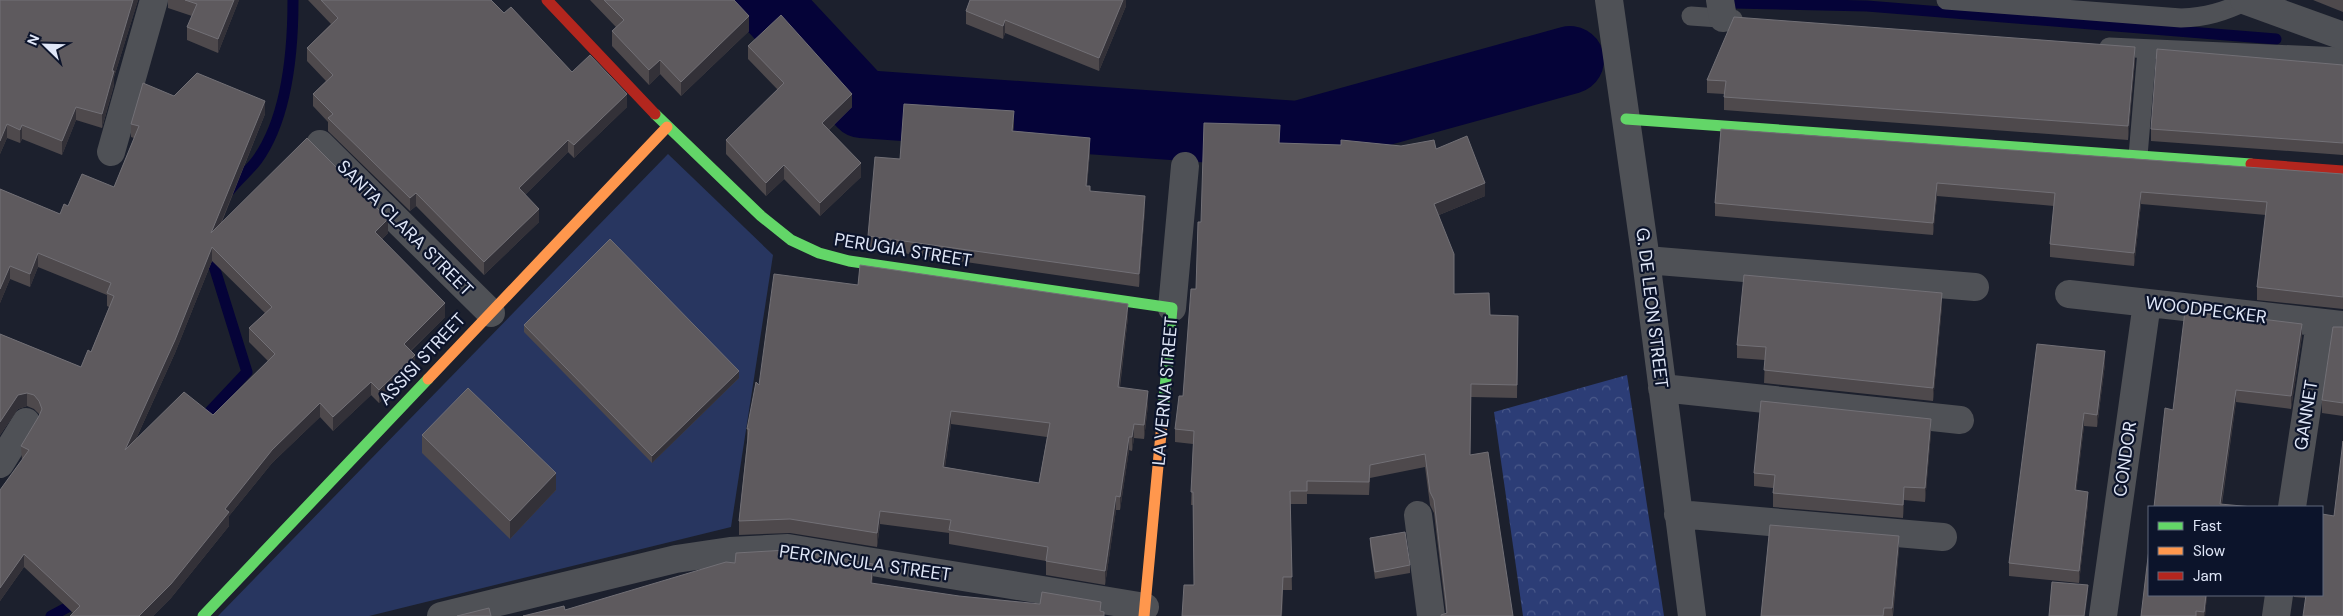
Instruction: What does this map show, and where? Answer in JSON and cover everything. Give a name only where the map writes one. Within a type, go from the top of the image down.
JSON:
[{"type":"street","points":[[111,152],[154,0]]},
{"type":"street","name":"PERUGIA STREET","points":[[547,0],[667,127],[761,216],[791,240],[819,253],[849,261],[1172,308]]},
{"type":"street","name":"G. DE LEON STREET","points":[[1609,0],[1646,260],[1692,616]]},
{"type":"street","points":[[2245,0],[2343,36]]},
{"type":"street","points":[[1626,119],[2343,171]]},
{"type":"street","name":"ASSISI STREET","points":[[203,616],[667,127]]},
{"type":"street","name":"SANTA CLARA STREET","points":[[320,144],[490,313]]},
{"type":"street","name":"LA VERNA STREET","points":[[1145,611],[1185,166]]},
{"type":"street","points":[[1646,260],[1975,287]]},
{"type":"street","name":"WOODPECKER","points":[[2069,294],[2332,324]]},
{"type":"street","name":"CONDOR","points":[[2103,616],[2147,303]]},
{"type":"street","name":"GANNET","points":[[2292,506],[2332,324]]},
{"type":"street","points":[[1662,388],[1960,420]]},
{"type":"street","points":[[0,464],[26,422]]},
{"type":"street","points":[[1678,514],[1943,537]]},
{"type":"street","points":[[1418,515],[1431,616]]},
{"type":"street","name":"PERCINCULA STREET","points":[[441,616],[676,559],[730,551],[788,548],[1145,611]]},
{"type":"street","points":[[2276,616],[2279,596]]},
{"type":"lane","points":[[1946,0],[2181,18],[2206,17],[2227,11],[2245,0]]},
{"type":"lane","points":[[1691,16],[1721,9],[1752,20]]},
{"type":"lane","points":[[2088,46],[2343,57]]},
{"type":"lane","points":[[2138,156],[2148,50]]},
{"type":"green space","points":[[1627,375],[1664,616],[1523,616],[1494,412]]},
{"type":"shaded area","points":[[668,154],[773,255],[731,527],[369,616],[218,616]]},
{"type":"building","points":[[0,0],[133,0],[112,71],[114,71],[102,114],[76,107],[62,141],[22,125],[20,130],[7,124],[0,141]]},
{"type":"building","points":[[185,0],[234,0],[218,39],[187,27],[197,4]]},
{"type":"building","points":[[321,0],[491,0],[504,13],[511,7],[572,72],[590,55],[627,94],[574,145],[568,140],[519,188],[539,209],[484,262],[416,193],[410,198],[328,118],[333,114],[313,94],[333,75],[307,48],[338,18]]},
{"type":"building","points":[[604,0],[734,0],[749,16],[681,82],[660,60],[649,70],[612,31],[624,20]]},
{"type":"building","points":[[970,0],[1123,0],[1099,58],[1005,20],[1003,26],[966,11]]},
{"type":"building","points":[[781,15],[852,94],[822,123],[861,163],[820,203],[784,165],[766,183],[726,140],[784,83],[748,46]]},
{"type":"building","points":[[1734,17],[2135,47],[2128,126],[1724,97],[1726,81],[1707,80]]},
{"type":"building","points":[[2157,49],[2343,65],[2343,143],[2151,129]]},
{"type":"building","points":[[197,73],[265,101],[211,233],[307,138],[388,219],[375,232],[445,303],[404,344],[415,355],[379,390],[371,382],[333,417],[320,403],[272,450],[225,509],[229,512],[171,584],[139,616],[70,616],[80,606],[24,554],[0,588],[0,490],[29,450],[21,446],[42,409],[34,395],[27,393],[18,395],[0,422],[0,334],[81,367],[88,350],[91,352],[114,296],[107,293],[111,283],[38,253],[30,274],[10,266],[0,289],[0,189],[60,214],[64,204],[68,206],[82,174],[114,187],[139,126],[131,124],[143,83],[174,96]],"holes":[[[212,247],[272,307],[249,328],[275,354],[213,415],[184,392],[125,450],[175,340]]]},
{"type":"building","points":[[904,104],[1014,111],[1012,131],[1090,138],[1086,186],[1090,186],[1090,191],[1145,196],[1139,274],[868,236],[875,157],[900,159]]},
{"type":"building","points":[[1204,123],[1280,125],[1279,143],[1341,145],[1341,140],[1401,146],[1434,140],[1436,149],[1467,136],[1485,183],[1434,204],[1454,254],[1454,294],[1489,293],[1490,315],[1518,316],[1517,385],[1471,384],[1470,455],[1488,452],[1513,616],[1441,616],[1447,613],[1446,601],[1434,500],[1430,492],[1425,454],[1370,465],[1369,482],[1307,481],[1307,491],[1290,491],[1292,577],[1283,577],[1281,616],[1182,616],[1184,585],[1194,585],[1193,492],[1191,492],[1194,431],[1175,429],[1179,396],[1183,396],[1191,289],[1196,289],[1198,222],[1201,222]]},
{"type":"building","points":[[1721,129],[2343,174],[2343,297],[2257,287],[2267,202],[2141,192],[2134,253],[2050,244],[2055,193],[1937,183],[1933,223],[1715,203]]},
{"type":"building","points":[[610,239],[739,371],[652,456],[524,325]]},
{"type":"building","points":[[860,265],[1128,304],[1118,387],[1148,391],[1144,425],[1134,424],[1132,437],[1129,437],[1120,497],[1116,496],[1105,571],[1046,561],[1048,547],[949,530],[951,520],[880,511],[877,533],[790,519],[739,521],[749,429],[747,429],[756,382],[759,385],[774,274],[858,285]],"holes":[[[951,411],[1050,423],[1039,483],[943,467]]]},
{"type":"building","points":[[1744,275],[1942,293],[1933,388],[1764,370],[1766,347],[1737,345]]},
{"type":"building","points":[[2185,311],[2252,320],[2253,318],[2302,324],[2291,396],[2236,390],[2220,504],[2242,506],[2154,506],[2165,408],[2173,410]]},
{"type":"building","points":[[2333,327],[2343,327],[2343,403],[2322,400]]},
{"type":"building","points":[[2037,344],[2105,351],[2097,415],[2084,413],[2075,490],[2088,492],[2079,571],[2009,563]]},
{"type":"building","points":[[468,388],[556,473],[510,521],[422,435]]},
{"type":"building","points":[[1761,401],[1931,419],[1925,488],[1904,487],[1903,505],[1773,493],[1775,475],[1754,473]]},
{"type":"building","points":[[2343,441],[2343,616],[2303,616],[2306,596],[2323,596],[2323,514],[2334,516]]},
{"type":"building","points":[[1770,525],[1899,536],[1892,608],[1884,608],[1883,616],[1761,616]]},
{"type":"building","points":[[1405,532],[1410,565],[1375,572],[1370,538]]},
{"type":"building","points":[[787,550],[873,564],[871,583],[959,596],[1040,604],[1042,592],[1101,602],[1100,611],[1104,612],[1104,616],[523,616],[564,606],[565,610],[726,562],[735,563],[736,553]]},
{"type":"building","points":[[2148,557],[2148,596],[2206,596],[2204,612],[2196,611],[2196,616],[2141,616]]},
{"type":"building","points":[[2052,582],[2088,585],[2084,616],[2049,616]]},
{"type":"building","points":[[489,608],[491,616],[457,616]]},
{"type":"waterway","points":[[229,191],[257,160],[276,124],[287,83],[290,62],[293,0]]},
{"type":"waterway","points":[[765,0],[862,104],[1298,135],[1570,60]]},
{"type":"waterway","points":[[1733,3],[1867,6],[2276,39]]},
{"type":"waterway","points":[[199,423],[247,372],[208,247]]},
{"type":"waterway","points":[[51,616],[81,600]]},
{"type":"traffic: fast","points":[[655,114],[761,216],[791,240],[819,253],[849,261],[1172,308],[1163,412]]},
{"type":"traffic: fast","points":[[1626,119],[2251,164]]},
{"type":"traffic: fast","points":[[203,616],[428,379]]},
{"type":"traffic: slow","points":[[428,379],[667,127]]},
{"type":"traffic: slow","points":[[1144,616],[1163,412]]},
{"type":"traffic: jam","points":[[547,0],[655,114]]},
{"type":"traffic: jam","points":[[2251,164],[2343,171]]}]
